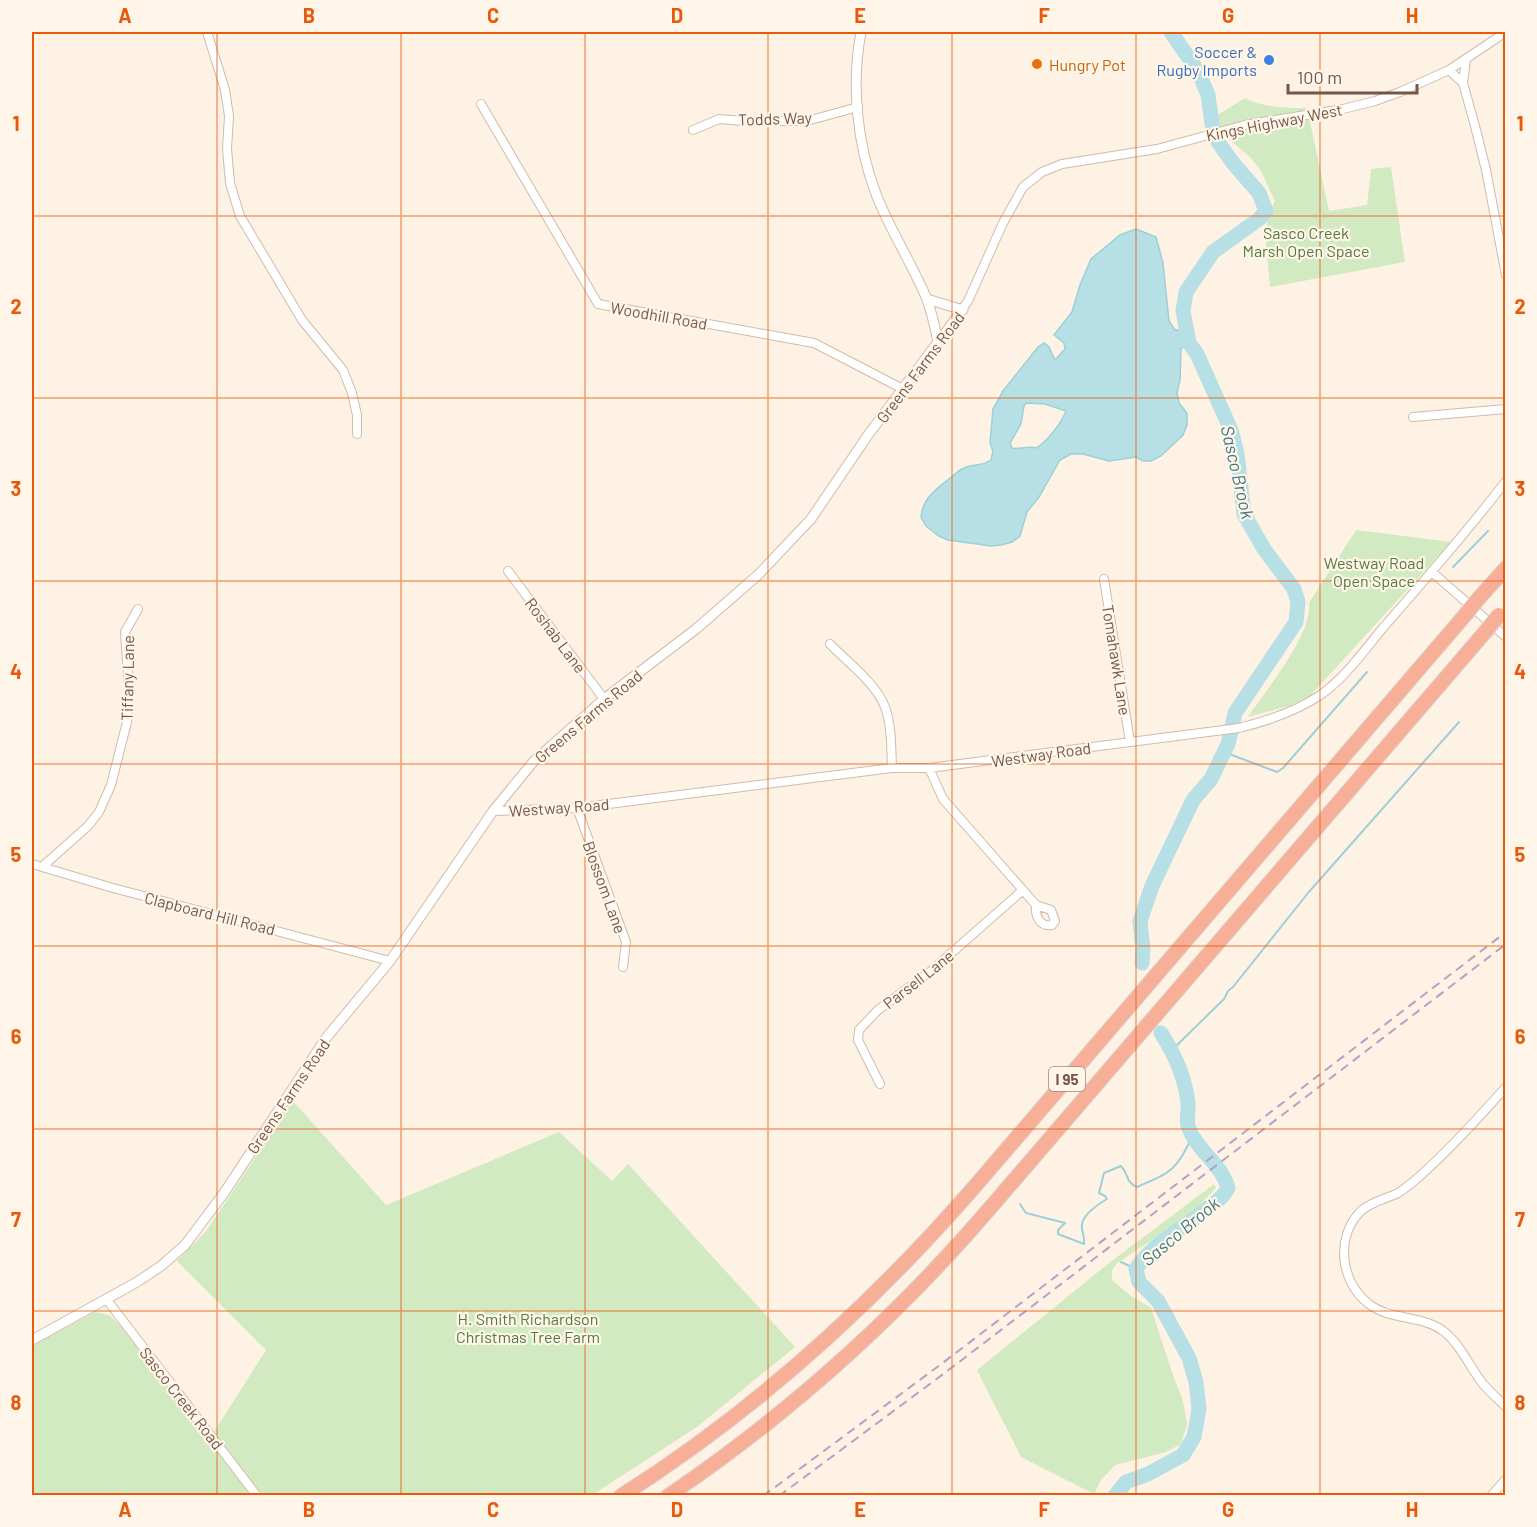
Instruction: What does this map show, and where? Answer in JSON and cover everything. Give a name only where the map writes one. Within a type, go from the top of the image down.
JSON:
[{"type":"highway","name":"I 95","points":[[621,1496],[702,1440],[760,1396],[824,1342],[892,1278],[956,1209],[1506,568]]},
{"type":"highway","name":"I 95","points":[[668,1496],[741,1444],[815,1385],[928,1278],[991,1208],[1502,611]]},
{"type":"street","points":[[207,32],[225,90],[229,116],[227,149],[230,183],[240,216],[302,320],[343,370],[357,415],[357,434]]},
{"type":"street","points":[[861,32],[856,73],[864,155],[876,195],[927,299],[938,342]]},
{"type":"street","name":"Kings Highway West","points":[[1062,164],[1157,149],[1245,124],[1343,109],[1375,101],[1449,70],[1506,32]]},
{"type":"street","points":[[1466,60],[1463,83],[1486,170],[1506,276]]},
{"type":"street","points":[[1449,70],[1463,83]]},
{"type":"street","name":"Woodhill Road","points":[[481,104],[598,304],[814,342],[903,389]]},
{"type":"street","name":"Todds Way","points":[[693,130],[719,118],[744,121],[807,121],[858,107]]},
{"type":"street","name":"Greens Farms Road","points":[[32,1341],[107,1300],[161,1266],[185,1245],[202,1224],[326,1038],[390,961],[493,811],[534,760],[604,699],[696,629],[758,575],[811,519],[863,442],[963,310],[976,287],[1003,223],[1023,187],[1042,172],[1062,164]]},
{"type":"street","points":[[927,299],[963,310]]},
{"type":"street","points":[[1413,417],[1506,409]]},
{"type":"street","name":"Westway Road","points":[[493,811],[577,808],[892,768],[929,768],[1239,728],[1287,714],[1321,694],[1341,676],[1432,572],[1506,481]]},
{"type":"street","name":"Roshab Lane","points":[[508,571],[604,699]]},
{"type":"street","points":[[1432,572],[1506,637]]},
{"type":"street","name":"Tomahawk Lane","points":[[1104,579],[1130,742]]},
{"type":"street","name":"Tiffany Lane","points":[[43,866],[99,812],[111,785],[128,722],[129,689],[125,632],[138,609]]},
{"type":"street","points":[[830,644],[872,687],[885,707],[889,726],[892,768]]},
{"type":"street","points":[[929,768],[943,799],[1036,905]]},
{"type":"street","name":"Blossom Lane","points":[[577,808],[626,942],[623,967]]},
{"type":"street","name":"Clapboard Hill Road","points":[[32,864],[113,888],[390,961]]},
{"type":"street","name":"Parsell Lane","points":[[880,1084],[858,1040],[858,1030],[878,1010],[931,971],[1023,890]]},
{"type":"street","points":[[1506,1087],[1469,1128],[1407,1188],[1380,1199],[1362,1211],[1345,1240],[1344,1256],[1346,1270],[1367,1303],[1390,1314],[1413,1319],[1440,1329],[1453,1339],[1484,1384],[1506,1407]]},
{"type":"street","name":"Sasco Creek Road","points":[[107,1300],[257,1496]]},
{"type":"street","points":[[1491,1496],[1506,1479]]},
{"type":"green space","name":"Sasco Creek Marsh Open Space","points":[[1245,98],[1267,106],[1307,108],[1329,211],[1367,205],[1371,169],[1391,167],[1405,262],[1270,287],[1266,244],[1267,217],[1275,201],[1261,171],[1250,157],[1225,136],[1216,116]]},
{"type":"green space","name":"Westway Road Open Space","points":[[1356,530],[1451,542],[1310,696],[1289,706],[1248,717],[1296,646],[1304,630],[1309,603]]},
{"type":"green space","name":"H. Smith Richardson Christmas Tree Farm","points":[[293,1101],[386,1205],[559,1132],[612,1181],[628,1164],[795,1347],[697,1427],[592,1495],[262,1495],[214,1432],[266,1350],[177,1261],[207,1230]]},
{"type":"green space","points":[[1214,1184],[1216,1188],[1193,1212],[1116,1264],[1112,1271],[1112,1280],[1131,1296],[1151,1308],[1183,1401],[1187,1424],[1181,1444],[1166,1452],[1115,1465],[1101,1480],[1094,1494],[1021,1457],[977,1370],[1109,1263]]},
{"type":"green space","points":[[95,1312],[109,1315],[119,1324],[251,1495],[32,1495],[32,1346]]},
{"type":"water","points":[[1136,229],[1156,237],[1163,263],[1169,321],[1175,330],[1180,330],[1184,346],[1181,349],[1180,380],[1177,393],[1179,403],[1187,413],[1187,425],[1183,435],[1161,456],[1151,461],[1143,461],[1136,457],[1109,461],[1083,454],[1071,454],[1060,460],[1039,497],[1027,512],[1020,536],[1012,542],[991,546],[948,540],[939,536],[926,526],[921,517],[927,500],[960,470],[991,460],[993,409],[1003,391],[1038,347],[1044,343],[1049,347],[1055,360],[1065,349],[1064,343],[1054,335],[1072,312],[1091,259],[1120,235]],"holes":[[[1026,403],[1045,404],[1066,411],[1054,431],[1036,448],[1012,448],[1010,443],[1021,424]]]},
{"type":"waterway","name":"Sasco Brook","points":[[1142,963],[1140,921],[1152,886],[1193,800],[1211,779],[1228,744],[1235,713],[1296,622],[1298,602],[1294,589],[1264,549],[1244,514],[1237,453],[1231,430],[1197,354],[1189,343],[1183,311],[1186,292],[1213,252],[1259,219],[1266,211],[1259,193],[1218,142],[1212,124],[1208,95],[1199,73],[1171,32]]},
{"type":"waterway","points":[[1453,567],[1488,531]]},
{"type":"waterway","points":[[1224,752],[1277,772],[1367,672]]},
{"type":"waterway","points":[[1172,1050],[1224,999],[1228,991],[1308,893],[1459,722]]},
{"type":"waterway","name":"Sasco Brook","points":[[1115,1496],[1126,1482],[1148,1474],[1183,1455],[1194,1437],[1199,1409],[1196,1382],[1189,1358],[1158,1301],[1139,1282],[1136,1269],[1160,1243],[1199,1216],[1228,1188],[1225,1179],[1192,1135],[1188,1126],[1188,1103],[1182,1075],[1161,1033]]},
{"type":"waterway","points":[[1020,1204],[1026,1213],[1065,1223],[1058,1230],[1058,1234],[1084,1244],[1083,1220],[1107,1199],[1099,1193],[1104,1173],[1121,1166],[1133,1185],[1137,1187],[1149,1182],[1172,1169],[1193,1135]]},
{"type":"waterway","points":[[1121,1262],[1136,1269]]},
{"type":"railway","points":[[763,1496],[940,1365],[1506,932]]},
{"type":"railway","points":[[779,1496],[946,1372],[1506,944]]},
{"type":"place","name":"Soccer & Rugby Imports","points":[[1269,60]]},
{"type":"place","name":"Hungry Pot","points":[[1037,64]]}]
